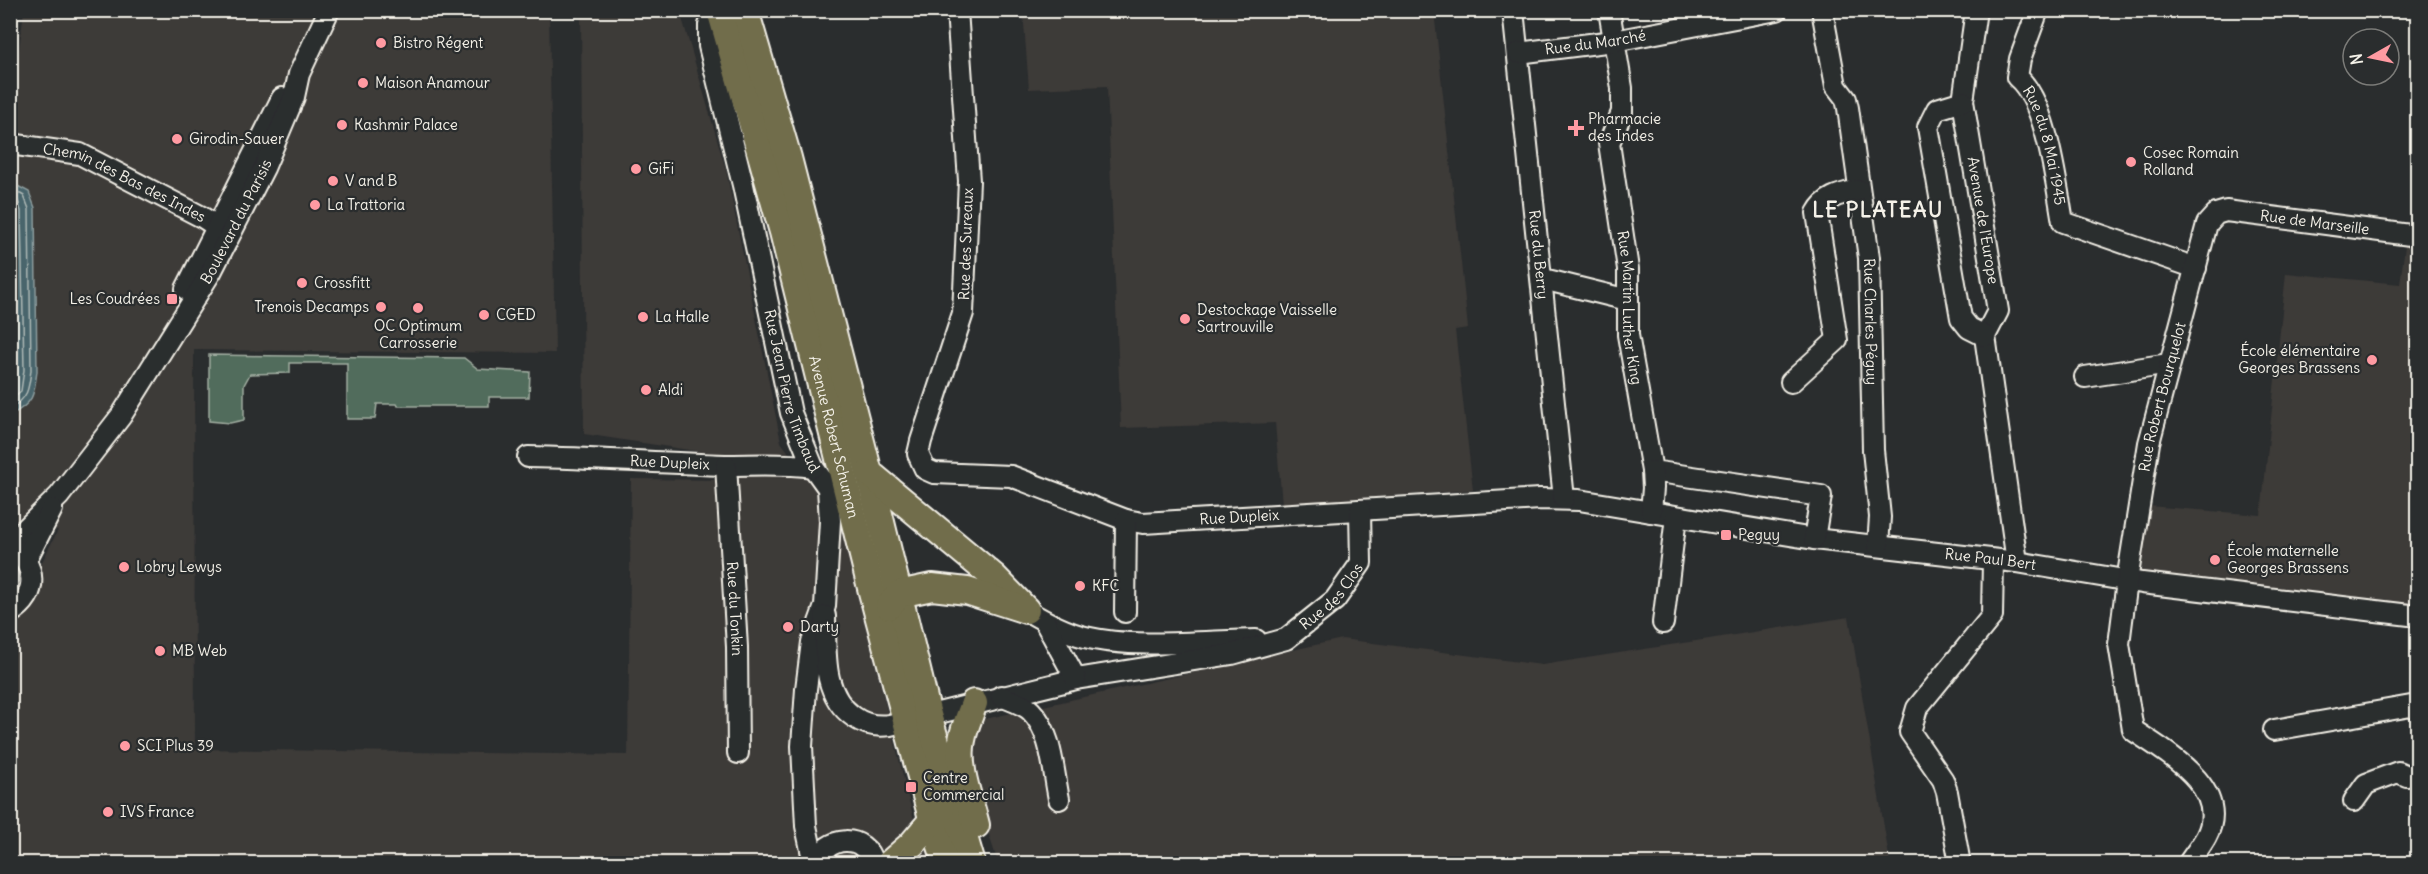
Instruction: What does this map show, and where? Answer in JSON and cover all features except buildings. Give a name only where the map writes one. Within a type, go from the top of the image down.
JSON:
[{"type":"main road","name":"Avenue Robert Schuman","points":[[724,15],[758,53],[788,158],[899,594],[933,822],[947,864]]},
{"type":"main road","name":"Avenue Robert Schuman","points":[[724,15],[783,232],[879,617],[917,718],[951,796],[972,864]]},
{"type":"main road","points":[[783,232],[795,330],[828,488]]},
{"type":"main road","points":[[869,473],[994,577],[1035,616]]},
{"type":"main road","points":[[879,617],[899,594],[932,587],[951,588],[1035,616]]},
{"type":"main road","points":[[974,703],[962,741],[961,752],[985,864]]},
{"type":"main road","points":[[889,864],[933,822],[951,796]]},
{"type":"street","name":"Boulevard du Parisis","points":[[10,545],[59,496],[121,416],[211,272],[224,231],[264,168],[294,97],[299,74],[329,10]]},
{"type":"street","name":"Rue des Sureaux","points":[[925,469],[918,454],[921,441],[963,313],[969,181],[957,10]]},
{"type":"street","name":"Rue du Berry","points":[[1513,10],[1543,279],[1564,499]]},
{"type":"street","points":[[1609,10],[1614,40]]},
{"type":"street","name":"Rue du Marché","points":[[1518,52],[1614,40],[1778,10]]},
{"type":"street","name":"Rue Charles Péguy","points":[[1822,10],[1836,87],[1846,99],[1869,258],[1873,450],[1880,517],[1878,546]]},
{"type":"street","name":"Avenue de l'Europe","points":[[1976,10],[1963,101],[1998,311],[1984,336]]},
{"type":"street","name":"Rue du 8 Mai 1945","points":[[2038,10],[2020,60],[2017,77],[2025,83],[2038,105],[2063,222],[2196,268]]},
{"type":"street","name":"Rue Jean Pierre Timbaud","points":[[724,15],[709,46],[743,185],[791,413],[813,467],[828,488],[830,521],[825,606],[812,642],[802,746],[806,826],[815,864]]},
{"type":"street","name":"Rue Martin Luther King","points":[[1614,40],[1622,88],[1622,112],[1609,143],[1628,270],[1628,335],[1652,471],[1651,512]]},
{"type":"street","points":[[1963,101],[1937,109],[1928,127],[1961,318],[1969,328],[1984,336],[2017,562]]},
{"type":"street","name":"Chemin des Bas des Indes","points":[[10,144],[80,154],[224,231]]},
{"type":"street","points":[[1791,382],[1837,340],[1817,213],[1822,203],[1831,198],[1859,190]]},
{"type":"street","name":"Rue de Marseille","points":[[2212,217],[2226,211],[2418,236]]},
{"type":"street","name":"Rue Robert Bourquelot","points":[[2188,864],[2207,836],[2212,821],[2211,805],[2204,788],[2188,768],[2133,730],[2119,644],[2149,443],[2206,224],[2212,217]]},
{"type":"street","points":[[1543,279],[1628,300]]},
{"type":"street","points":[[2085,377],[2169,364]]},
{"type":"street","name":"Rue Dupleix","points":[[528,457],[726,465],[784,464],[813,467]]},
{"type":"street","name":"Rue du Tonkin","points":[[726,465],[737,647],[738,753]]},
{"type":"street","name":"Rue Dupleix","points":[[925,469],[934,473],[1011,476],[1126,520],[1143,523],[1564,499]]},
{"type":"street","points":[[1652,471],[1821,496],[1814,539]]},
{"type":"street","name":"Boulevard du Parisis","points":[[26,560],[59,496]]},
{"type":"street","name":"Rue Paul Bert","points":[[1564,499],[1814,539],[2017,562],[2127,581],[2418,616]]},
{"type":"street","name":"Rue des Clos","points":[[1286,639],[1335,600],[1361,563],[1360,510]]},
{"type":"street","points":[[1663,623],[1676,517]]},
{"type":"street","points":[[1125,612],[1126,520]]},
{"type":"street","points":[[10,545],[26,560],[31,570],[30,590],[26,600],[10,613]]},
{"type":"street","points":[[1960,864],[1943,780],[1910,732],[1917,708],[1992,616],[1993,561]]},
{"type":"street","points":[[825,606],[829,680],[841,704],[850,714],[871,725],[882,726],[1076,679],[1232,654],[1286,639]]},
{"type":"street","points":[[1035,616],[1084,637],[1130,643],[1286,639]]},
{"type":"street","points":[[1035,616],[1076,679]]},
{"type":"street","points":[[1001,696],[1029,709],[1041,724],[1059,799]]},
{"type":"street","points":[[2274,730],[2411,706],[2418,710]]},
{"type":"street","points":[[2354,801],[2367,784],[2398,772],[2407,776],[2418,774]]},
{"type":"street","points":[[815,864],[824,848],[842,840],[860,844],[867,851],[873,864]]},
{"type":"shaded area","points":[[24,11],[549,11],[555,353],[194,350],[195,749],[628,755],[631,479],[723,480],[735,457],[584,434],[581,11],[701,11],[682,18],[726,170],[781,442],[841,524],[916,828],[926,837],[935,863],[11,863],[10,626],[58,530],[11,527],[10,120]]},
{"type":"shaded area","points":[[1023,11],[1434,11],[1468,328],[1455,330],[1473,490],[1282,504],[1275,423],[1121,428],[1107,86],[1029,89]]},
{"type":"shaded area","points":[[2405,246],[2417,247],[2417,605],[2292,589],[2141,574],[2148,506],[2261,515],[2286,273],[2400,284]]},
{"type":"shaded area","points":[[1849,617],[1890,863],[998,863],[954,726],[1342,639],[1542,665]]},
{"type":"green space","points":[[209,355],[464,358],[478,369],[530,372],[529,397],[489,397],[489,406],[377,404],[375,419],[347,419],[347,363],[290,363],[290,373],[250,374],[244,385],[244,420],[230,423],[209,421]]},
{"type":"water","points":[[10,182],[29,192],[35,208],[37,371],[32,398],[11,415]]},
{"type":"place","name":"Bistro Régent","points":[[381,43]]},
{"type":"place","name":"Maison Anamour","points":[[363,83]]},
{"type":"place","name":"Kashmir Palace","points":[[342,125]]},
{"type":"place","name":"Pharmacie des Indes","points":[[1576,128]]},
{"type":"place","name":"Girodin-Sauer","points":[[177,139]]},
{"type":"place","name":"Cosec Romain Rolland","points":[[2131,162]]},
{"type":"place","name":"GiFi","points":[[636,169]]},
{"type":"place","name":"V and B","points":[[333,181]]},
{"type":"place","name":"La Trattoria","points":[[315,205]]},
{"type":"place","name":"Crossfitt","points":[[302,283]]},
{"type":"place","name":"Les Coudrées","points":[[172,299]]},
{"type":"place","name":"Trenois Decamps","points":[[381,307]]},
{"type":"place","name":"OC Optimum Carrosserie","points":[[418,308]]},
{"type":"place","name":"CGED","points":[[484,315]]},
{"type":"place","name":"La Halle","points":[[643,317]]},
{"type":"place","name":"Destockage Vaisselle Sartrouville","points":[[1185,319]]},
{"type":"place","name":"École élémentaire Georges Brassens","points":[[2372,360]]},
{"type":"place","name":"Aldi","points":[[646,390]]},
{"type":"place","name":"Peguy","points":[[1726,535]]},
{"type":"place","name":"École maternelle Georges Brassens","points":[[2215,560]]},
{"type":"place","name":"Lobry Lewys","points":[[124,567]]},
{"type":"place","name":"KFC","points":[[1080,586]]},
{"type":"place","name":"Darty","points":[[788,627]]},
{"type":"place","name":"MB Web","points":[[160,651]]},
{"type":"place","name":"SCI Plus 39","points":[[125,746]]},
{"type":"place","name":"Centre Commercial","points":[[911,787]]},
{"type":"place","name":"IVS France","points":[[108,812]]},
{"type":"district","name":"LE PLATEAU","points":[[1878,210]]}]
